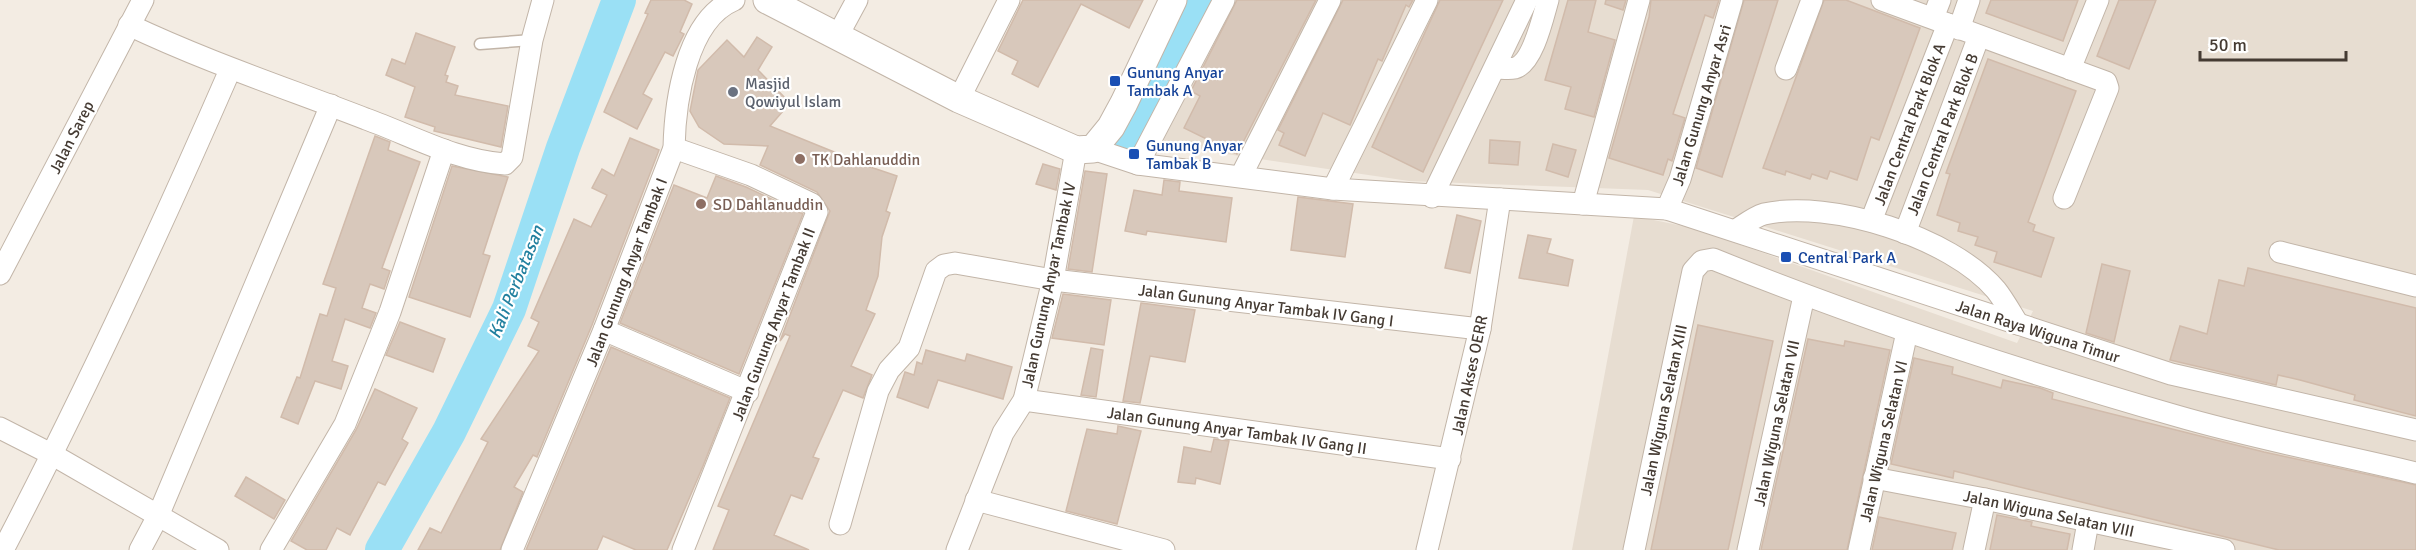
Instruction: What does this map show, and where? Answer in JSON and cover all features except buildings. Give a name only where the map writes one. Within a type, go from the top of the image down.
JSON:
[{"type":"street","name":"Jalan Sarep","points":[[0,274],[143,0]]},
{"type":"street","points":[[129,25],[230,70],[331,105],[444,150],[505,164],[512,157],[532,40],[543,0]]},
{"type":"street","name":"Jalan Gunung Anyar Tambak I","points":[[512,550],[552,460],[674,148],[675,118],[692,46],[706,22],[734,0]]},
{"type":"street","points":[[767,0],[958,99],[1084,149],[1111,127],[1173,0]]},
{"type":"street","points":[[837,37],[856,0]]},
{"type":"street","points":[[958,99],[1009,0]]},
{"type":"street","points":[[1138,164],[1224,0]]},
{"type":"street","points":[[1241,176],[1330,0]]},
{"type":"street","points":[[1333,189],[1427,0]]},
{"type":"street","points":[[1432,196],[1527,0]]},
{"type":"street","points":[[1495,68],[1514,68],[1527,58],[1537,37],[1548,0]]},
{"type":"street","points":[[1583,204],[1639,0]]},
{"type":"street","name":"Jalan Gunung Anyar Asri","points":[[1667,208],[1680,179],[1732,0]]},
{"type":"street","points":[[1786,69],[1812,0]]},
{"type":"street","name":"Jalan Central Park Blok A","points":[[1871,221],[1945,18],[1882,0]]},
{"type":"street","points":[[1945,18],[1969,0]]},
{"type":"street","points":[[2070,69],[2098,0]]},
{"type":"street","name":"Jalan Central Park Blok B","points":[[1945,18],[1979,36],[2106,82],[2108,88],[2064,198]]},
{"type":"street","name":"Jalan Central Park Blok B","points":[[1905,233],[1979,36]]},
{"type":"street","points":[[3,550],[53,455],[144,266],[230,70]]},
{"type":"street","points":[[140,550],[158,516],[331,105]]},
{"type":"street","name":"Jalan Gunung Anyar Tambak II","points":[[674,148],[751,175],[816,207],[747,392],[683,550]]},
{"type":"street","name":"Jalan Raya Wiguna Timur","points":[[1084,149],[1138,164],[1333,189],[1667,208],[2171,374],[2416,430]]},
{"type":"street","name":"Jalan Gunung Anyar Tambak IV","points":[[957,550],[1004,433],[1024,400],[1084,149]]},
{"type":"street","points":[[271,550],[345,424],[390,312],[444,150]]},
{"type":"street","name":"Jalan Akses OERR","points":[[1427,550],[1480,329],[1500,199]]},
{"type":"street","points":[[1736,230],[1761,215],[1786,211],[1830,212],[1871,221],[1905,233],[1965,264],[1995,289],[2018,324]]},
{"type":"street","points":[[2280,252],[2416,286]]},
{"type":"street","name":"Jalan Wiguna Selatan XIII","points":[[1634,550],[1693,271],[1702,261],[1713,259],[1804,296]]},
{"type":"street","name":"Jalan Gunung Anyar Tambak IV Gang I","points":[[840,524],[878,391],[889,370],[909,348],[936,271],[944,265],[955,263],[1053,280],[1480,329]]},
{"type":"street","points":[[1804,296],[1907,332],[2179,417],[2416,473]]},
{"type":"street","name":"Jalan Wiguna Selatan VII","points":[[1748,550],[1804,296]]},
{"type":"street","points":[[604,330],[747,392]]},
{"type":"street","name":"Jalan Wiguna Selatan VI","points":[[1859,550],[1907,332]]},
{"type":"street","name":"Jalan Gunung Anyar Tambak IV Gang II","points":[[1024,400],[1450,459]]},
{"type":"street","points":[[0,428],[53,455],[218,550]]},
{"type":"street","name":"Jalan Wiguna Selatan VIII","points":[[1874,478],[1985,499],[2199,548],[2224,550]]},
{"type":"street","points":[[1974,550],[1985,499]]},
{"type":"street","points":[[976,500],[1164,550]]},
{"type":"street","points":[[2083,550],[2088,522]]},
{"type":"lane","points":[[480,44],[532,40]]},
{"type":"shaded area","points":[[1199,0],[2416,0],[2416,550],[1572,550],[1634,216],[1693,228],[2017,343],[2033,311],[1648,190],[1409,181],[1131,140]]},
{"type":"waterway","name":"Kali Perbatasan","points":[[382,550],[449,432],[509,309],[563,148],[619,0]]},
{"type":"waterway","points":[[1127,151],[1196,0]]},
{"type":"place","name":"Gunung Anyar Tambak A","points":[[1115,81]]},
{"type":"place","name":"Masjid Qowiyul Islam","points":[[733,92]]},
{"type":"place","name":"Gunung Anyar Tambak B","points":[[1134,154]]},
{"type":"place","name":"TK Dahlanuddin","points":[[800,159]]},
{"type":"place","name":"SD Dahlanuddin","points":[[701,204]]},
{"type":"place","name":"Central Park A","points":[[1786,257]]}]
